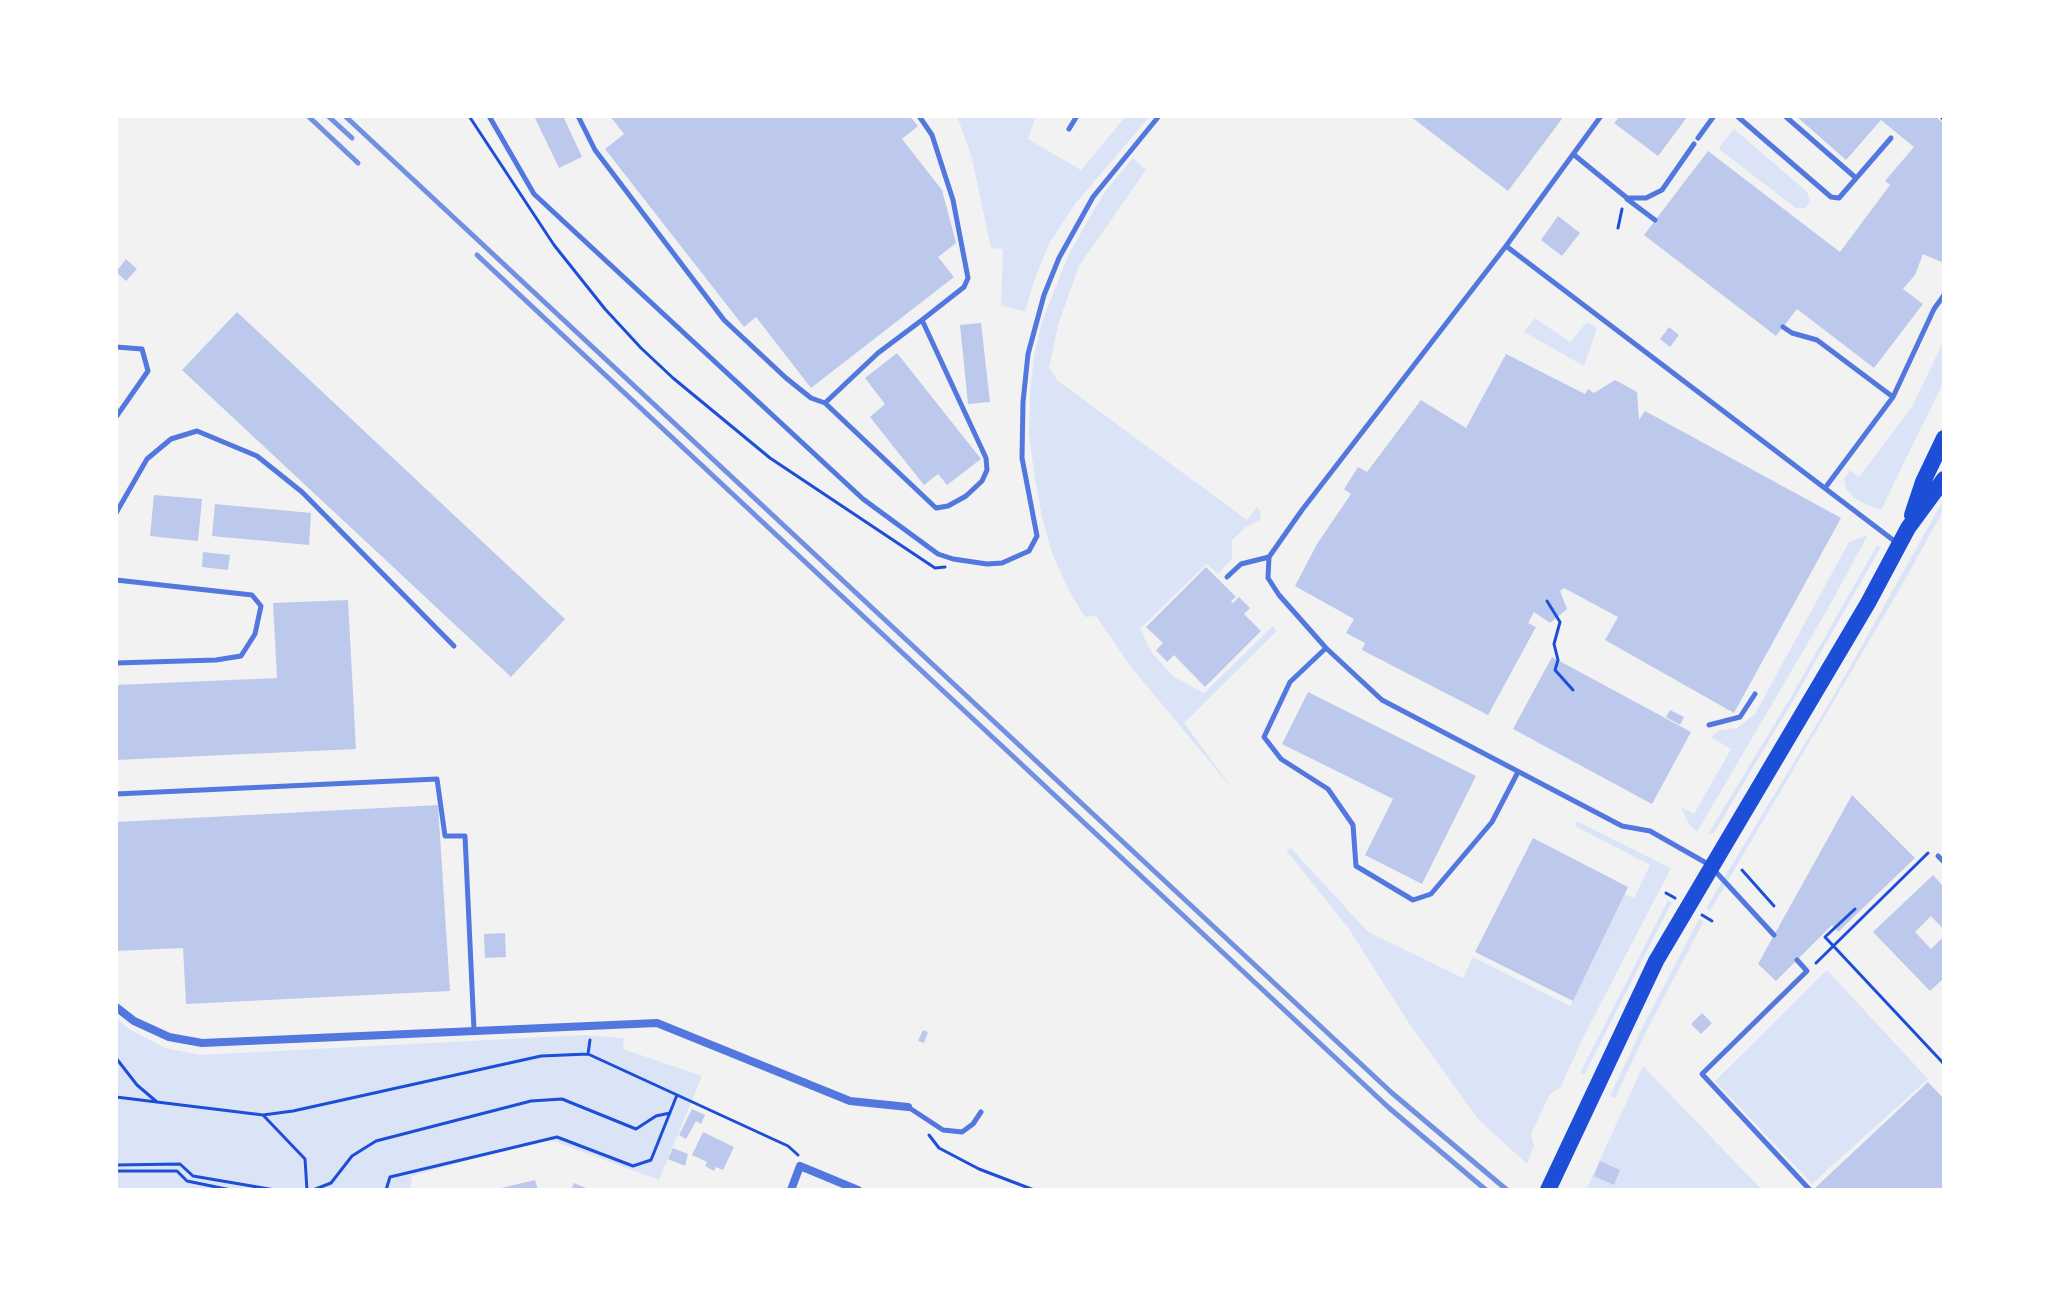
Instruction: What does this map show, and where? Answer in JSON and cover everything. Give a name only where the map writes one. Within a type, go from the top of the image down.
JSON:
[{"type":"main road","points":[[1908,528],[1923,482],[1944,438]]},
{"type":"main road","points":[[1548,1190],[1656,961],[1861,615],[1908,528],[1944,479]]},
{"type":"street","points":[[116,1007],[134,1021],[169,1037],[202,1043],[657,1023],[850,1101],[908,1107]]},
{"type":"street","points":[[791,1190],[800,1166],[858,1190]]},
{"type":"lane","points":[[489,116],[534,194],[863,499],[928,547],[953,559],[987,564],[1002,563],[1022,554],[1033,546],[1037,536],[1022,458],[1023,402],[1028,354],[1044,295],[1059,258],[1093,197],[1159,116]]},
{"type":"lane","points":[[578,116],[595,150],[724,320],[811,398],[825,403],[936,508],[948,506],[966,496],[982,481],[987,470],[986,458],[922,320]]},
{"type":"lane","points":[[825,403],[878,353],[964,287],[968,278],[953,200],[932,135],[919,116]]},
{"type":"lane","points":[[1069,129],[1077,116]]},
{"type":"lane","points":[[1601,116],[1506,246],[1302,510],[1269,557],[1268,578],[1326,648],[1382,700],[1622,826],[1650,831],[1710,866],[1774,935]]},
{"type":"lane","points":[[1698,138],[1714,116]]},
{"type":"lane","points":[[1737,116],[1831,197],[1839,198],[1891,138]]},
{"type":"lane","points":[[1785,116],[1856,178]]},
{"type":"lane","points":[[1627,198],[1646,198],[1662,190],[1694,144]]},
{"type":"lane","points":[[1573,154],[1655,220]]},
{"type":"lane","points":[[1506,246],[1899,545]]},
{"type":"lane","points":[[1825,488],[1893,397],[1934,309],[1944,295]]},
{"type":"lane","points":[[1783,327],[1817,340],[1893,397]]},
{"type":"lane","points":[[116,347],[142,349],[148,371],[116,417]]},
{"type":"lane","points":[[116,513],[147,459],[171,439],[197,431],[257,456],[302,492],[454,646]]},
{"type":"lane","points":[[1227,577],[1241,564],[1269,557]]},
{"type":"lane","points":[[116,580],[252,595],[261,606],[255,634],[241,656],[216,660],[116,663]]},
{"type":"lane","points":[[1326,648],[1290,682],[1264,737],[1281,759],[1328,789],[1353,825],[1356,866],[1413,900],[1431,894],[1492,822],[1518,772]]},
{"type":"lane","points":[[1709,725],[1740,717],[1755,694]]},
{"type":"lane","points":[[116,794],[437,779],[445,836],[465,836],[474,1030]]},
{"type":"lane","points":[[1938,856],[1944,862]]},
{"type":"lane","points":[[1797,960],[1807,971],[1702,1074],[1810,1190]]},
{"type":"lane","points":[[908,1107],[943,1130],[962,1132],[973,1124],[981,1112]]},
{"type":"path","points":[[469,116],[525,204],[582,281],[641,348],[673,378],[770,458],[935,568],[946,567],[953,559]]},
{"type":"path","points":[[1618,228],[1620,212],[1627,198]]},
{"type":"path","points":[[1547,601],[1560,622],[1554,644],[1558,660],[1555,670],[1573,690]]},
{"type":"path","points":[[1807,971],[1930,851],[1938,856]]},
{"type":"path","points":[[1742,870],[1774,906]]},
{"type":"path","points":[[1855,909],[1825,937],[1944,1064]]},
{"type":"path","points":[[588,1024],[588,1054]]},
{"type":"path","points":[[116,1097],[263,1115],[541,1056],[588,1054],[788,1146],[801,1158],[800,1166]]},
{"type":"path","points":[[116,1058],[137,1085],[159,1104]]},
{"type":"path","points":[[386,1190],[390,1177],[557,1137],[633,1166],[651,1160],[677,1095]]},
{"type":"path","points":[[313,1190],[331,1183],[352,1156],[376,1141],[531,1101],[562,1099],[636,1129],[656,1116],[670,1113]]},
{"type":"path","points":[[908,1107],[939,1148],[979,1169],[1034,1190]]},
{"type":"path","points":[[263,1115],[305,1159],[307,1190]]},
{"type":"path","points":[[116,1165],[180,1164],[193,1176],[275,1190]]},
{"type":"path","points":[[116,1171],[177,1171],[187,1181],[231,1190]]},
{"type":"shaded area","points":[[957,116],[1036,116],[1028,139],[1081,170],[1126,116],[1150,116],[1075,204],[1050,242],[1025,311],[1001,306],[1003,249],[991,248],[971,155]]},
{"type":"shaded area","points":[[1734,129],[1807,192],[1810,202],[1805,208],[1796,208],[1720,150],[1719,147]]},
{"type":"shaded area","points":[[1133,158],[1146,170],[1079,266],[1059,322],[1049,367],[1057,380],[1247,520],[1257,507],[1261,512],[1260,520],[1246,527],[1232,540],[1232,559],[1218,574],[1206,564],[1140,629],[1152,653],[1174,677],[1204,693],[1273,626],[1277,631],[1184,723],[1235,792],[1131,667],[1096,616],[1085,617],[1052,553],[1035,478],[1029,436],[1030,393],[1034,356],[1043,319],[1069,254],[1106,190]]},
{"type":"shaded area","points":[[1535,318],[1570,342],[1587,322],[1597,328],[1584,366],[1524,332]]},
{"type":"shaded area","points":[[1944,340],[1944,381],[1881,510],[1867,505],[1853,497],[1846,489],[1844,479],[1850,470],[1859,477],[1912,407]]},
{"type":"shaded area","points":[[1944,499],[1944,509],[1901,587],[1710,911],[1706,908],[1833,697]]},
{"type":"shaded area","points":[[1868,535],[1697,832],[1689,824],[1681,807],[1694,814],[1731,749],[1711,737],[1720,730],[1737,728],[1755,714],[1849,542]]},
{"type":"shaded area","points":[[1877,545],[1881,547],[1794,699],[1714,833],[1708,834],[1791,697]]},
{"type":"shaded area","points":[[1577,821],[1671,868],[1560,1088],[1550,1094],[1531,1134],[1534,1145],[1527,1164],[1478,1119],[1408,1022],[1349,929],[1286,850],[1291,848],[1368,932],[1463,978],[1473,957],[1570,1006],[1624,894],[1634,898],[1650,865],[1575,826]]},
{"type":"shaded area","points":[[1668,900],[1672,902],[1584,1075],[1580,1073]]},
{"type":"shaded area","points":[[1699,919],[1704,921],[1615,1098],[1610,1096],[1644,1024]]},
{"type":"shaded area","points":[[1827,970],[1928,1079],[1812,1184],[1715,1081]]},
{"type":"shaded area","points":[[116,1018],[129,1029],[165,1048],[200,1055],[585,1035],[624,1038],[623,1049],[702,1076],[659,1180],[545,1138],[412,1176],[410,1190],[116,1190]]},
{"type":"shaded area","points":[[1643,1066],[1762,1190],[1586,1190]]},
{"type":"building","points":[[534,116],[563,116],[582,157],[559,168]]},
{"type":"building","points":[[610,116],[910,116],[918,126],[902,139],[942,190],[956,243],[938,257],[954,277],[811,388],[756,317],[744,327],[605,149],[624,134]]},
{"type":"building","points":[[1410,116],[1564,116],[1508,191]]},
{"type":"building","points":[[1620,116],[1688,116],[1658,156],[1614,123]]},
{"type":"building","points":[[1796,116],[1935,116],[1944,124],[1944,263],[1923,254],[1915,275],[1903,289],[1923,304],[1874,368],[1797,309],[1776,336],[1644,235],[1708,151],[1840,252],[1890,185],[1885,181],[1914,147],[1881,120],[1846,160]]},
{"type":"building","points":[[1558,216],[1580,233],[1562,256],[1541,240]]},
{"type":"building","points":[[126,259],[137,269],[126,281],[116,272]]},
{"type":"building","points":[[237,312],[565,619],[511,677],[182,370]]},
{"type":"building","points":[[981,323],[990,402],[968,404],[960,325]]},
{"type":"building","points":[[1669,327],[1679,335],[1670,347],[1660,339]]},
{"type":"building","points":[[897,353],[981,459],[947,485],[938,474],[924,485],[870,417],[885,404],[865,378]]},
{"type":"building","points":[[1506,354],[1585,394],[1588,389],[1594,393],[1615,380],[1637,392],[1639,420],[1645,411],[1841,518],[1734,713],[1605,640],[1618,617],[1564,588],[1560,591],[1567,609],[1550,623],[1534,612],[1528,623],[1536,627],[1488,715],[1362,650],[1365,643],[1346,633],[1354,619],[1295,586],[1317,544],[1351,494],[1344,489],[1358,467],[1367,472],[1421,400],[1466,428]]},
{"type":"building","points":[[154,495],[202,499],[198,541],[150,536]]},
{"type":"building","points":[[215,504],[311,513],[309,545],[212,536]]},
{"type":"building","points":[[203,552],[230,555],[228,570],[202,567]]},
{"type":"building","points":[[1206,567],[1236,597],[1231,601],[1233,603],[1239,597],[1250,608],[1244,614],[1261,631],[1205,687],[1174,655],[1167,662],[1156,650],[1163,643],[1146,627]]},
{"type":"building","points":[[348,600],[356,749],[116,760],[116,685],[277,678],[273,603]]},
{"type":"building","points":[[1552,657],[1691,732],[1652,804],[1513,729]]},
{"type":"building","points":[[1308,692],[1476,776],[1422,884],[1365,855],[1393,799],[1282,744]]},
{"type":"building","points":[[1670,710],[1684,717],[1680,725],[1666,717]]},
{"type":"building","points":[[1852,795],[1915,858],[1838,932],[1832,925],[1776,981],[1758,964]]},
{"type":"building","points":[[438,805],[450,991],[186,1004],[183,948],[116,951],[116,822]]},
{"type":"building","points":[[1533,838],[1628,887],[1573,1001],[1475,952]]},
{"type":"building","points":[[1933,875],[1944,887],[1944,930],[1931,916],[1915,932],[1931,949],[1944,936],[1944,978],[1930,991],[1873,932]]},
{"type":"building","points":[[505,933],[506,957],[485,958],[484,934]]},
{"type":"building","points":[[1702,1013],[1712,1023],[1701,1034],[1691,1024]]},
{"type":"building","points":[[923,1030],[928,1032],[924,1043],[918,1041]]},
{"type":"building","points":[[1928,1082],[1944,1099],[1944,1190],[1815,1188]]},
{"type":"building","points":[[692,1109],[705,1115],[701,1124],[696,1121],[686,1139],[679,1135]]},
{"type":"building","points":[[703,1132],[734,1147],[723,1170],[716,1167],[714,1171],[705,1166],[707,1162],[692,1155]]},
{"type":"building","points":[[673,1148],[688,1154],[685,1166],[668,1159]]},
{"type":"building","points":[[1600,1161],[1620,1170],[1614,1185],[1594,1176]]},
{"type":"building","points":[[535,1180],[538,1190],[497,1190],[497,1189]]},
{"type":"building","points":[[574,1183],[591,1190],[571,1190]]},
{"type":"railway","points":[[308,116],[358,163]]},
{"type":"railway","points":[[328,116],[352,138]]},
{"type":"railway","points":[[345,116],[1392,1093],[1507,1190]]},
{"type":"railway","points":[[477,255],[1388,1107],[1486,1190]]}]
